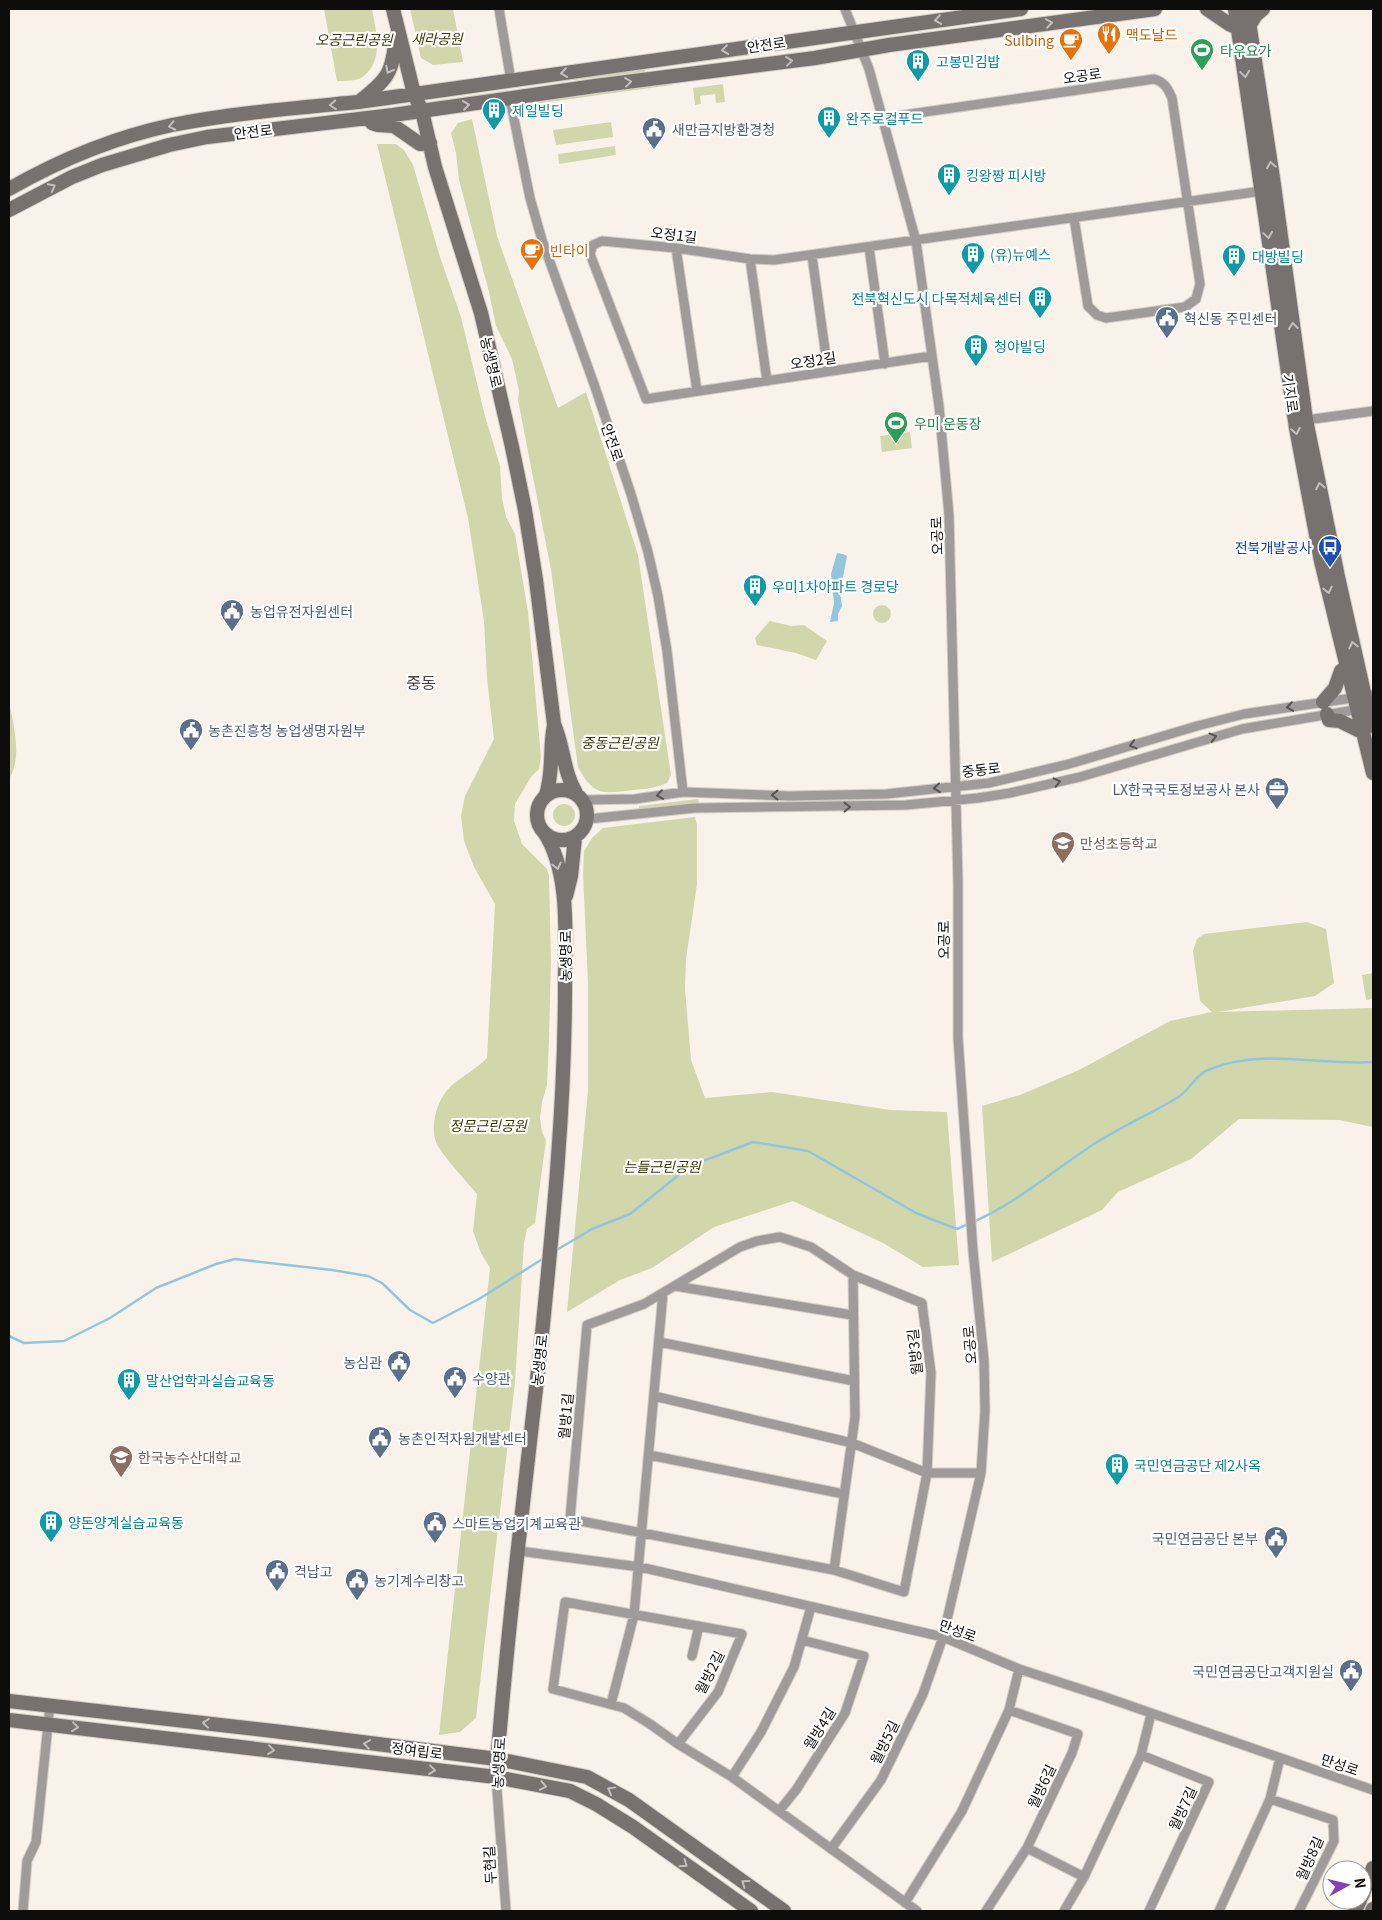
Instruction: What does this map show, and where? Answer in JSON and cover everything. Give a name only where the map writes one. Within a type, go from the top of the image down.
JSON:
[{"type":"street","name":"농생명로","points":[[393,9],[414,94],[422,111],[435,167],[481,313],[512,447],[525,510],[536,580],[554,724]]},
{"type":"street","points":[[500,9],[511,81]]},
{"type":"street","name":"오공로","points":[[845,9],[862,49],[883,118],[916,241],[937,390],[949,515],[956,801],[958,1038],[973,1251],[984,1360],[985,1411],[981,1473],[943,1636]]},
{"type":"street","name":"안전로","points":[[9,189],[71,157],[129,136],[171,125],[267,111],[358,102],[1021,9]]},
{"type":"street","name":"안전로","points":[[9,210],[79,174],[110,162],[169,145],[207,137],[362,119],[816,58],[862,49],[1155,9]]},
{"type":"street","points":[[1207,9],[1229,24],[1244,27],[1263,9]]},
{"type":"street","name":"기지로","points":[[1235,9],[1244,27],[1276,195],[1306,420],[1338,578],[1353,670]]},
{"type":"street","name":"기지로","points":[[1247,9],[1244,27],[1262,191],[1296,428],[1321,561],[1353,670],[1365,702],[1373,773]]},
{"type":"street","points":[[358,102],[376,88],[388,75],[393,63],[397,27]]},
{"type":"street","name":"오공로","points":[[883,118],[1154,80],[1167,87],[1172,98],[1200,284],[1196,299],[1185,307],[1106,318],[1098,315],[1088,306],[1074,218]]},
{"type":"street","name":"안전로","points":[[510,99],[530,198],[542,240],[597,394],[648,552],[658,596],[667,651],[683,792]]},
{"type":"street","points":[[362,119],[378,125],[394,126],[420,144],[430,143]]},
{"type":"street","points":[[916,241],[1262,191],[1276,195]]},
{"type":"street","name":"오정1길","points":[[646,399],[590,254],[593,245],[602,241],[676,248],[750,259],[774,260],[916,241]]},
{"type":"street","points":[[676,248],[697,390]]},
{"type":"street","points":[[869,248],[885,364]]},
{"type":"street","points":[[812,256],[828,371]]},
{"type":"street","points":[[750,259],[767,381]]},
{"type":"street","name":"오정2길","points":[[646,399],[932,356]]},
{"type":"street","points":[[1306,420],[1373,411]]},
{"type":"street","points":[[1368,729],[1329,720],[1325,708],[1341,671],[1353,670],[1364,672],[1373,681]]},
{"type":"street","name":"중동로","points":[[580,796],[635,799],[683,792],[828,796],[886,794],[1003,781],[1038,773],[1244,714],[1325,708],[1365,702]]},
{"type":"street","name":"중동로","points":[[588,819],[695,808],[906,805],[956,801],[1010,793],[1064,781],[1242,729],[1325,708]]},
{"type":"street","points":[[554,724],[551,742],[553,759],[550,780],[546,795],[537,809],[537,817],[539,825],[552,845],[565,901]]},
{"type":"street","points":[[544,832],[550,838],[567,840],[575,837],[585,826],[588,819],[586,806],[565,770],[561,740],[554,724]]},
{"type":"street","points":[[546,795],[554,790],[567,789],[580,796]]},
{"type":"street","points":[[565,901],[575,837]]},
{"type":"street","name":"농생명로","points":[[498,1818],[497,1759],[560,1144],[565,1024],[565,901]]},
{"type":"street","name":"월방3길","points":[[742,1552],[834,1570],[904,1592],[927,1473],[931,1373],[922,1303],[852,1275],[810,1247],[780,1237]]},
{"type":"street","name":"월방1길","points":[[742,1552],[570,1519],[587,1325],[644,1304],[740,1247],[757,1241],[780,1237]]},
{"type":"street","points":[[834,1570],[855,1418],[852,1275]]},
{"type":"street","points":[[675,1286],[852,1315]]},
{"type":"street","points":[[612,1704],[634,1615],[640,1567],[663,1293]]},
{"type":"street","points":[[659,1342],[854,1381]]},
{"type":"street","points":[[654,1396],[852,1443],[927,1473],[981,1473]]},
{"type":"street","points":[[649,1455],[844,1494]]},
{"type":"street","name":"만성로","points":[[518,1551],[640,1567],[943,1636],[1018,1669],[1373,1790]]},
{"type":"street","name":"월방2길","points":[[565,1602],[699,1626],[742,1634],[718,1692],[678,1744],[624,1708],[553,1689],[565,1602]]},
{"type":"street","points":[[732,1777],[761,1732],[794,1667],[811,1607]]},
{"type":"street","points":[[692,1656],[699,1626]]},
{"type":"street","name":"월방5길","points":[[831,1849],[881,1780],[923,1694],[943,1636]]},
{"type":"street","name":"월방4길","points":[[779,1811],[796,1790],[845,1713],[864,1656],[802,1640]]},
{"type":"street","points":[[905,1903],[962,1811],[1009,1710],[1018,1669]]},
{"type":"street","name":"정여립로","points":[[9,1701],[497,1759],[587,1777],[629,1800],[784,1911]]},
{"type":"street","points":[[24,1911],[27,1861],[36,1842],[50,1706]]},
{"type":"street","name":"월방6길","points":[[986,1911],[1027,1848],[1072,1753],[1078,1734],[1009,1710]]},
{"type":"street","points":[[1064,1911],[1084,1877],[1141,1755],[1151,1714]]},
{"type":"street","name":"정여립로","points":[[9,1720],[496,1777],[570,1791],[596,1804],[632,1827],[751,1911]]},
{"type":"street","points":[[678,1744],[732,1777],[917,1911]]},
{"type":"street","name":"월방7길","points":[[1141,1755],[1209,1782],[1149,1911]]},
{"type":"street","points":[[1219,1911],[1270,1799],[1280,1758]]},
{"type":"street","name":"월방8길","points":[[1270,1799],[1333,1820],[1334,1841],[1299,1911]]},
{"type":"street","name":"두현길","points":[[498,1818],[501,1834],[506,1911]]},
{"type":"street","points":[[1027,1848],[1084,1877]]},
{"type":"green space","name":"오공근린공원","points":[[324,9],[372,9],[377,37],[376,55],[369,71],[361,78],[337,81]]},
{"type":"green space","name":"새라공원","points":[[410,9],[453,9],[463,62],[433,65],[421,58]]},
{"type":"green space","points":[[645,69],[645,72],[573,80],[574,77]]},
{"type":"green space","points":[[723,84],[725,102],[716,103],[715,94],[700,96],[701,104],[695,105],[693,88]]},
{"type":"green space","points":[[672,85],[534,104],[534,102]]},
{"type":"green space","name":"중동근린공원","points":[[472,119],[497,236],[558,408],[586,392],[638,555],[671,775],[667,783],[659,786],[614,792],[600,791],[589,783],[578,767],[551,570],[518,400],[519,391],[512,359],[496,326],[489,292],[459,180],[456,153],[451,133],[458,123]]},
{"type":"green space","points":[[611,122],[613,137],[556,145],[553,130]]},
{"type":"green space","name":"정문근린공원","points":[[377,144],[396,144],[404,150],[413,165],[440,257],[461,317],[485,416],[500,466],[502,498],[506,517],[515,534],[528,612],[541,757],[539,769],[531,777],[515,804],[514,821],[522,844],[547,869],[549,876],[551,962],[549,1039],[547,1085],[540,1118],[542,1132],[546,1140],[535,1223],[527,1229],[524,1243],[515,1382],[476,1718],[460,1732],[439,1735],[490,1268],[481,1253],[473,1231],[477,1194],[438,1147],[434,1135],[434,1120],[438,1105],[445,1092],[487,1058],[495,904],[474,867],[464,841],[461,816],[465,796],[494,739],[487,678],[484,621],[468,518]]},
{"type":"green space","points":[[615,146],[616,155],[559,164],[558,154]]},
{"type":"green space","name":"우미 운동장","points":[[910,432],[912,448],[882,452],[880,436]]},
{"type":"green space","points":[[882,605],[888,608],[891,614],[888,620],[882,623],[876,620],[873,614],[876,608]]},
{"type":"green space","points":[[770,621],[791,626],[804,625],[827,641],[816,660],[796,653],[757,645],[755,638]]},
{"type":"green space","points":[[9,701],[16,740],[16,751],[13,770],[9,779]]},
{"type":"green space","points":[[698,799],[699,803],[639,810],[639,806]]},
{"type":"green space","points":[[564,804],[572,807],[575,815],[572,823],[564,826],[556,823],[553,815],[556,807]]},
{"type":"green space","name":"는들근린공원","points":[[695,817],[697,825],[697,884],[686,959],[685,989],[691,1060],[705,1098],[772,1092],[890,1110],[947,1112],[959,1265],[923,1267],[883,1243],[793,1201],[714,1227],[652,1268],[620,1280],[567,1312],[588,1091],[588,983],[583,874],[584,851],[592,838],[603,828]]},
{"type":"green space","points":[[1307,922],[1326,929],[1334,983],[1315,996],[1218,1012],[1373,1008],[1373,1127],[1339,1120],[1239,1119],[1191,1159],[1118,1192],[1102,1210],[992,1262],[982,1106],[1020,1095],[1079,1070],[1170,1021],[1212,1012],[1200,1001],[1193,951],[1197,939],[1204,934]]},
{"type":"green space","points":[[1373,973],[1373,999],[1366,1000],[1362,975]]},
{"type":"water","points":[[837,553],[847,556],[840,593],[842,606],[838,614],[838,621],[830,622],[834,603],[831,574]]},
{"type":"waterway","points":[[973,1222],[1020,1196],[1094,1144],[1177,1098],[1200,1075],[1208,1070],[1228,1063],[1269,1058],[1352,1063],[1373,1062]]},
{"type":"waterway","points":[[555,1251],[592,1229],[630,1214],[690,1166],[753,1142],[808,1151],[916,1213],[957,1229],[968,1224]]},
{"type":"waterway","points":[[9,1336],[24,1343],[64,1341],[110,1318],[156,1288],[216,1264],[235,1259],[368,1276],[382,1283],[410,1310],[433,1323],[479,1299],[544,1258]]},
{"type":"place","name":"맥도날드","points":[[1109,55]]},
{"type":"place","name":"Sulbing","points":[[1071,61]]},
{"type":"place","name":"타우요가","points":[[1202,71]]},
{"type":"place","name":"고봉민김밥","points":[[918,82]]},
{"type":"place","name":"제일빌딩","points":[[494,131]]},
{"type":"place","name":"완주로컬푸드","points":[[829,139]]},
{"type":"place","name":"새만금지방환경청","points":[[654,150]]},
{"type":"place","name":"킹왕짱 피시방","points":[[949,196]]},
{"type":"place","name":"빈타이","points":[[532,271]]},
{"type":"place","name":"(유)뉴예스","points":[[973,275]]},
{"type":"place","name":"대방빌딩","points":[[1234,277]]},
{"type":"place","name":"전북혁신도시 다목적체육센터","points":[[1040,319]]},
{"type":"place","name":"혁신동 주민센터","points":[[1167,339]]},
{"type":"place","name":"청야빌딩","points":[[976,367]]},
{"type":"place","name":"우미 운동장","points":[[896,444]]},
{"type":"place","name":"전북개발공사","points":[[1330,568]]},
{"type":"place","name":"우미1차아파트 경로당","points":[[755,607]]},
{"type":"place","name":"농업유전자원센터","points":[[232,632]]},
{"type":"place","name":"농촌진흥청 농업생명자원부","points":[[191,751]]},
{"type":"place","name":"LX한국국토정보공사 본사","points":[[1277,810]]},
{"type":"place","name":"만성초등학교","points":[[1063,864]]},
{"type":"place","name":"농심관","points":[[399,1383]]},
{"type":"place","name":"수양관","points":[[455,1399]]},
{"type":"place","name":"말산업학과실습교육동","points":[[129,1401]]},
{"type":"place","name":"농촌인적자원개발센터","points":[[380,1459]]},
{"type":"place","name":"한국농수산대학교","points":[[121,1478]]},
{"type":"place","name":"국민연금공단 제2사옥","points":[[1117,1486]]},
{"type":"place","name":"양돈양계실습교육동","points":[[51,1543]]},
{"type":"place","name":"스마트농업기계교육관","points":[[435,1544]]},
{"type":"place","name":"국민연금공단 본부","points":[[1276,1559]]},
{"type":"place","name":"격납고","points":[[277,1592]]},
{"type":"place","name":"농기계수리창고","points":[[357,1601]]},
{"type":"place","name":"국민연금공단고객지원실","points":[[1351,1692]]},
{"type":"district","name":"중동","points":[[421,682]]}]
